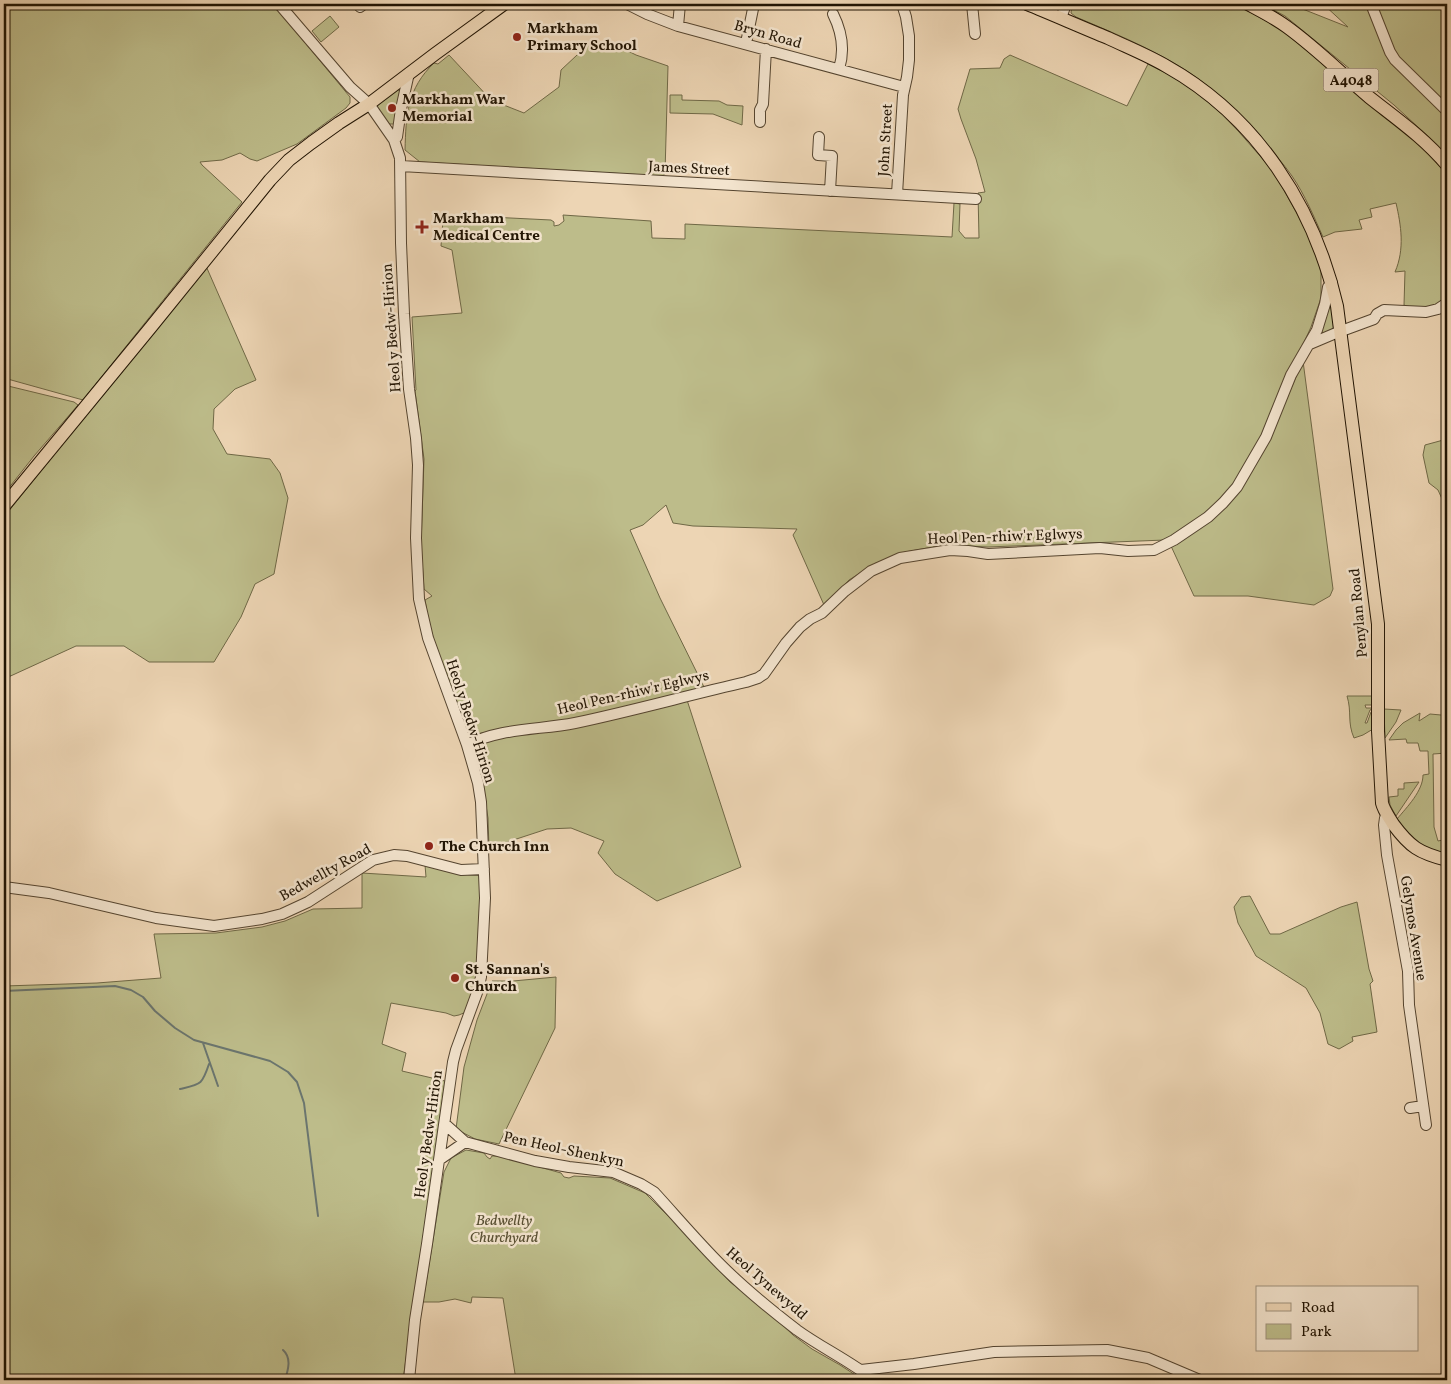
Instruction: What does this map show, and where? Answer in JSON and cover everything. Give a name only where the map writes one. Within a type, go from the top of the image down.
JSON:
[{"type":"main road","points":[[4,506],[270,180],[289,160],[339,123],[369,104],[504,4]]},
{"type":"main road","name":"Penylan Road","points":[[1027,4],[1152,58],[1199,87],[1245,128],[1280,170],[1301,205],[1319,245],[1332,283],[1341,331],[1378,624],[1378,737],[1382,803],[1388,816],[1406,840],[1429,856],[1447,860]]},
{"type":"main road","name":"A4048","points":[[1248,4],[1286,26],[1299,36],[1369,97],[1419,136],[1447,165]]},
{"type":"street","name":"Heol y Bedw-Hirion","points":[[279,4],[350,87],[369,104],[394,140],[400,158],[404,314],[409,389],[418,465],[416,538],[418,592],[428,638],[467,745],[478,783],[481,802],[485,898],[480,977],[478,990],[456,1050],[415,1320],[409,1380]]},
{"type":"street","name":"Bryn Road","points":[[627,4],[678,26],[904,87]]},
{"type":"street","points":[[678,26],[680,4]]},
{"type":"street","points":[[746,43],[754,4]]},
{"type":"street","name":"John Street","points":[[897,194],[903,95],[909,60],[909,36],[902,4]]},
{"type":"street","points":[[972,4],[975,34]]},
{"type":"street","points":[[1061,18],[1066,4]]},
{"type":"street","points":[[1371,4],[1395,60],[1447,111]]},
{"type":"street","points":[[833,14],[841,33],[842,55],[839,69]]},
{"type":"street","points":[[760,122],[760,110],[763,104],[766,49]]},
{"type":"street","points":[[394,140],[397,137],[400,110],[409,73]]},
{"type":"street","points":[[819,137],[818,155],[832,156],[830,191]]},
{"type":"street","name":"James Street","points":[[401,166],[976,199]]},
{"type":"street","name":"Heol Pen-rhiw'r Eglwys","points":[[467,745],[478,739],[494,735],[574,723],[758,678],[764,674],[800,627],[822,612],[871,570],[900,558],[950,550],[988,554],[1100,548],[1128,551],[1154,550],[1174,540],[1208,517],[1237,487],[1266,437],[1291,375],[1310,344],[1322,316],[1328,287],[1332,283]]},
{"type":"street","points":[[1310,344],[1374,319],[1377,314],[1384,310],[1426,312],[1447,304]]},
{"type":"street","name":"Gelynos Avenue","points":[[1388,816],[1385,818],[1384,825],[1387,855],[1408,971],[1409,1005],[1426,1125]]},
{"type":"street","name":"Bedwellty Road","points":[[4,886],[49,893],[156,918],[214,926],[282,914],[308,902],[373,860],[394,854],[462,870],[484,870]]},
{"type":"street","points":[[1410,1108],[1423,1106]]},
{"type":"street","name":"Pen Heol-Shenkyn","points":[[445,1124],[465,1142],[549,1164],[613,1172],[654,1192]]},
{"type":"street","points":[[439,1160],[465,1142]]},
{"type":"street","name":"Heol Tynewydd","points":[[654,1192],[721,1265],[758,1299],[828,1351],[861,1370],[874,1380]]},
{"type":"street","points":[[861,1370],[994,1352],[1107,1350],[1148,1358],[1200,1380]]},
{"type":"green space","points":[[4,4],[273,4],[350,97],[350,103],[346,108],[297,144],[257,161],[240,153],[222,160],[200,162],[242,202],[83,400],[4,378]]},
{"type":"green space","points":[[1072,4],[1235,4],[1281,29],[1408,133],[1447,174],[1447,299],[1420,309],[1404,305],[1405,271],[1395,272],[1401,246],[1401,228],[1396,203],[1370,209],[1372,217],[1359,220],[1362,229],[1335,232],[1323,237],[1305,198],[1289,171],[1261,138],[1223,99],[1191,73],[1167,59],[1076,17],[1071,13]]},
{"type":"green space","points":[[1262,4],[1290,4],[1348,27],[1323,4],[1447,4],[1447,160],[1431,139],[1394,105],[1285,16]]},
{"type":"green space","points":[[330,16],[339,27],[321,42],[312,31]]},
{"type":"green space","points":[[592,41],[614,44],[636,55],[668,66],[665,173],[663,176],[420,162],[405,150],[407,114],[413,93],[425,73],[434,63],[438,64],[449,55],[491,100],[524,113],[559,87],[561,70]]},
{"type":"green space","points":[[1010,55],[1127,106],[1148,64],[1170,75],[1200,95],[1239,132],[1274,172],[1301,221],[1315,248],[1321,271],[1321,298],[1311,327],[1271,419],[1235,485],[1205,514],[1165,540],[988,547],[944,545],[905,552],[876,563],[849,580],[824,605],[793,535],[797,529],[693,526],[673,523],[666,505],[643,525],[630,530],[660,598],[704,687],[638,705],[574,719],[475,734],[468,732],[432,633],[425,600],[432,596],[424,589],[421,546],[424,459],[415,391],[412,317],[462,313],[452,250],[441,246],[443,220],[449,215],[551,220],[554,222],[554,226],[564,221],[563,215],[651,221],[652,238],[685,239],[685,224],[952,237],[954,203],[960,204],[959,231],[965,238],[979,238],[978,193],[985,192],[976,159],[958,109],[970,69],[1000,68],[1004,59]]},
{"type":"green space","points":[[394,89],[399,90],[401,94],[395,122],[388,124],[377,109],[378,103]]},
{"type":"green space","points":[[670,95],[682,95],[682,100],[719,101],[727,105],[743,106],[742,125],[713,114],[670,113]]},
{"type":"green space","points":[[206,266],[256,380],[235,389],[214,409],[213,429],[227,454],[270,459],[280,473],[288,498],[274,574],[255,584],[241,617],[214,662],[149,662],[124,646],[76,646],[4,679],[4,517]]},
{"type":"green space","points":[[1331,299],[1334,328],[1318,336]]},
{"type":"green space","points":[[1303,361],[1333,589],[1330,596],[1314,605],[1248,596],[1194,596],[1171,546],[1222,508],[1266,446]]},
{"type":"green space","points":[[4,385],[74,402],[78,405],[4,494]]},
{"type":"green space","points":[[1447,439],[1447,510],[1438,490],[1429,483],[1423,455],[1425,445]]},
{"type":"green space","points":[[1347,696],[1373,696],[1372,705],[1365,705],[1366,708],[1372,709],[1365,723],[1367,723],[1371,712],[1373,712],[1373,729],[1354,738],[1351,727]]},
{"type":"green space","points":[[687,700],[741,867],[657,901],[615,874],[598,853],[604,841],[571,828],[547,829],[489,848],[488,818],[476,759],[478,748],[487,741]]},
{"type":"green space","points":[[1384,709],[1401,710],[1396,722],[1385,738]]},
{"type":"green space","points":[[1420,713],[1419,721],[1430,714],[1441,715],[1447,719],[1447,753],[1433,754],[1434,827],[1438,841],[1447,839],[1447,855],[1421,846],[1410,836],[1397,819],[1417,793],[1423,775],[1429,774],[1428,751],[1420,751],[1418,743],[1407,743],[1406,739],[1389,740],[1403,723]]},
{"type":"green space","points":[[1419,782],[1396,816],[1390,805],[1389,797],[1398,796],[1398,789],[1404,789],[1404,783]]},
{"type":"green space","points":[[425,865],[474,873],[480,876],[482,881],[476,984],[466,1012],[454,1016],[391,1003],[382,1044],[406,1053],[402,1071],[445,1081],[403,1380],[4,1380],[4,986],[97,983],[161,978],[154,934],[216,933],[262,927],[285,921],[313,909],[362,908],[362,873],[426,877]]},
{"type":"green space","points":[[1250,896],[1270,934],[1280,934],[1341,907],[1357,902],[1369,969],[1373,981],[1370,984],[1377,1032],[1352,1037],[1353,1041],[1339,1049],[1328,1044],[1320,1013],[1306,988],[1256,956],[1238,923],[1234,907],[1241,897]]},
{"type":"green space","points":[[556,977],[555,1028],[499,1144],[475,1139],[456,1129],[464,1067],[477,1020],[492,981]]},
{"type":"green space","name":"Bedwellty Churchyard","points":[[466,1150],[484,1153],[490,1159],[492,1156],[500,1156],[561,1173],[564,1177],[569,1178],[574,1176],[610,1178],[645,1193],[730,1282],[812,1349],[863,1380],[516,1380],[503,1298],[472,1297],[471,1303],[455,1299],[423,1302],[444,1172],[451,1158]]},
{"type":"waterway","points":[[4,991],[115,986],[131,990],[143,997],[155,1011],[175,1028],[194,1040],[270,1061],[288,1072],[297,1082],[304,1103],[318,1216]]},
{"type":"waterway","points":[[203,1043],[218,1086]]},
{"type":"waterway","points":[[180,1089],[200,1082],[209,1064]]},
{"type":"waterway","points":[[283,1350],[288,1357],[285,1380]]},
{"type":"place","name":"Markham Primary School","points":[[517,37]]},
{"type":"place","name":"Markham War Memorial","points":[[392,108]]},
{"type":"place","name":"Markham Medical Centre","points":[[422,227]]},
{"type":"place","name":"The Church Inn","points":[[429,846]]},
{"type":"place","name":"St. Sannan's Church","points":[[455,978]]}]
